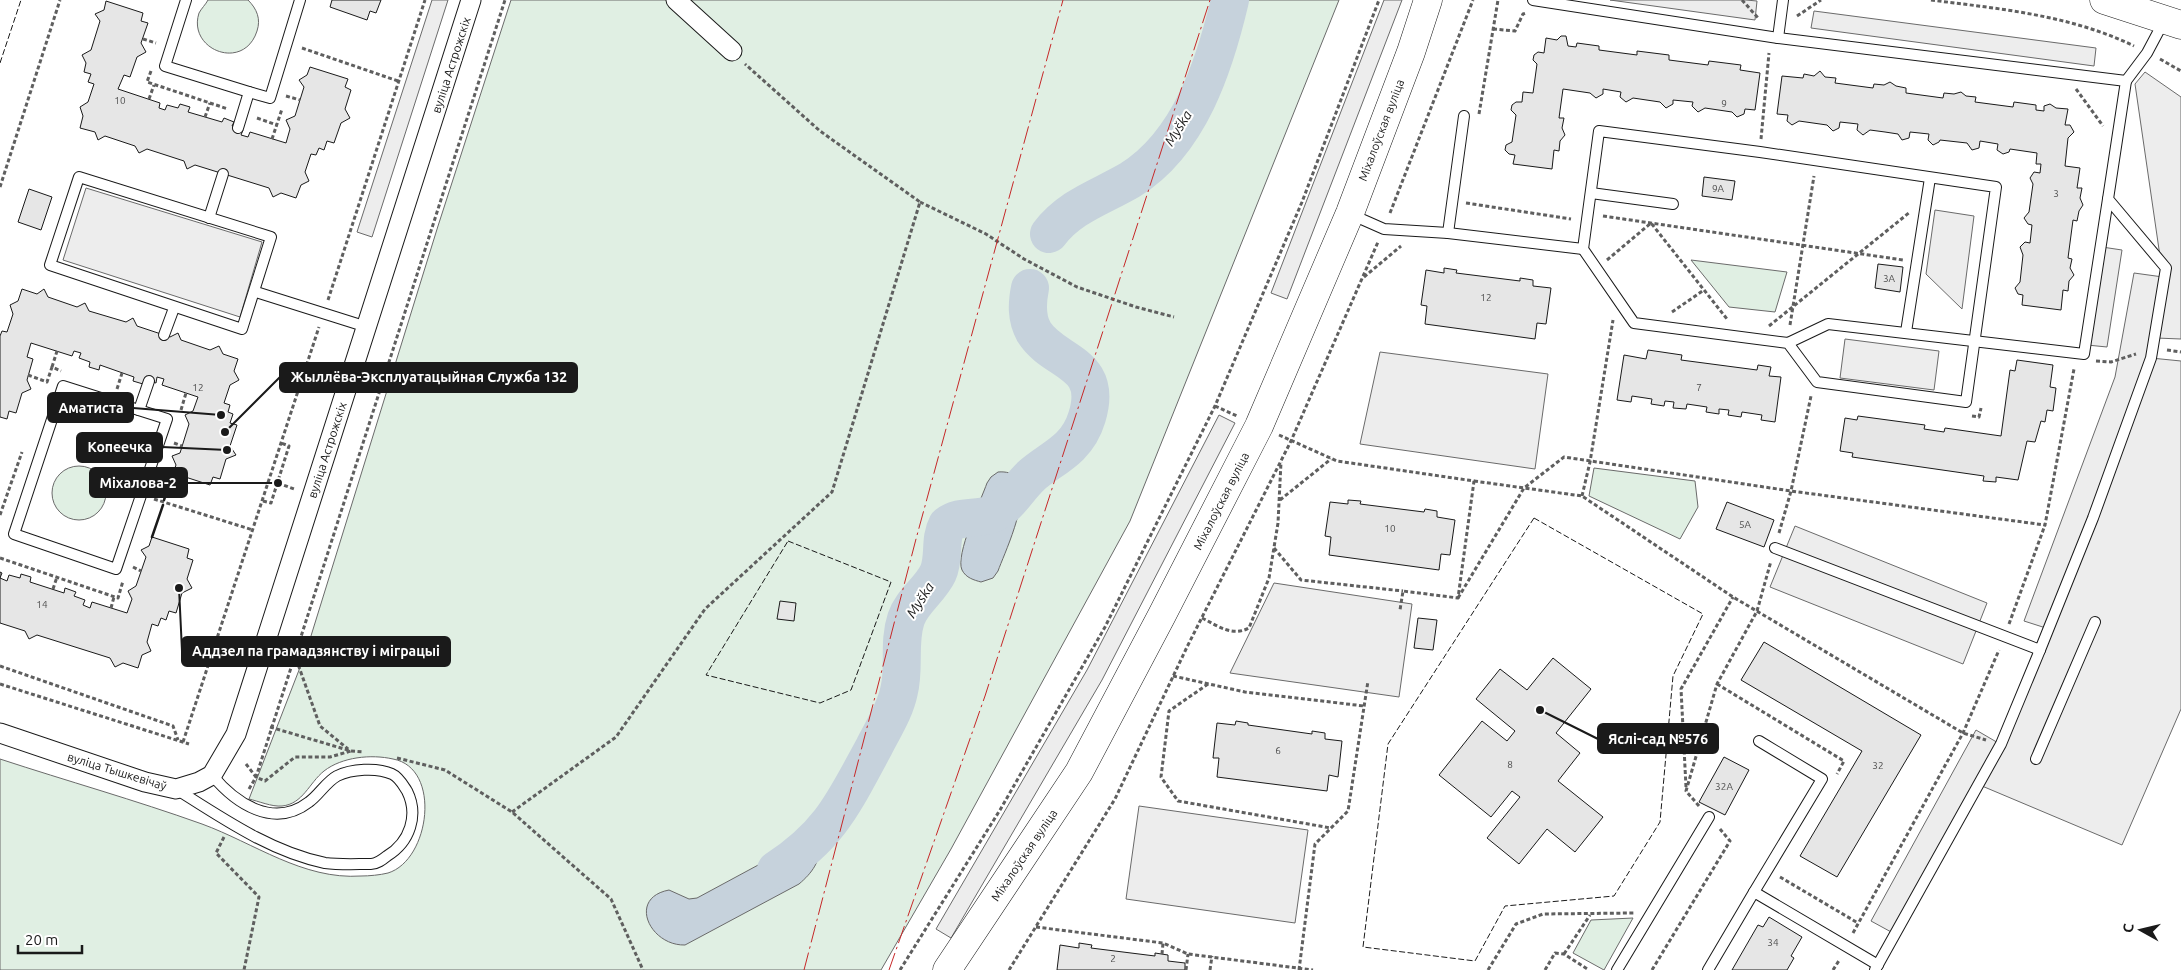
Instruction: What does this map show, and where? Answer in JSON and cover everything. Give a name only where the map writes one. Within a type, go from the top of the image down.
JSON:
[{"type":"street","name":"вуліца Астрожскіх","points":[[212,775],[236,734],[471,0]]},
{"type":"street","points":[[676,0],[732,52]]},
{"type":"street","name":"Міхалоўская вуліца","points":[[947,970],[1079,772],[1162,615],[1273,396],[1350,214],[1411,52],[1428,0]]},
{"type":"street","points":[[2104,0],[2173,22]]},
{"type":"street","name":"вуліца Тышкевічаў","points":[[0,733],[146,782],[176,789],[199,782],[212,775]]},
{"type":"lane","points":[[186,0],[165,66],[270,98],[300,0]]},
{"type":"lane","points":[[1772,37],[1782,0]]},
{"type":"lane","points":[[1533,5],[2126,81]]},
{"type":"lane","points":[[1788,344],[1816,382],[1966,402],[1974,340],[1996,187],[1760,152],[1599,131],[1583,249],[1634,323],[1788,344],[1828,324],[1974,340],[2076,356],[2084,354],[2126,81],[2173,22]]},
{"type":"lane","points":[[238,128],[249,92]]},
{"type":"lane","points":[[1448,233],[1464,116]]},
{"type":"lane","points":[[209,218],[223,174]]},
{"type":"lane","points":[[79,177],[271,237],[256,292],[242,329],[50,266],[79,177]]},
{"type":"lane","points":[[1906,332],[1930,178]]},
{"type":"lane","points":[[1591,193],[1673,204]]},
{"type":"lane","points":[[1754,892],[1847,947],[1876,968],[2001,744],[2093,518],[2153,349],[2166,268],[2108,199]]},
{"type":"lane","points":[[1350,214],[1384,229],[1448,233],[1583,249]]},
{"type":"lane","points":[[256,292],[367,327]]},
{"type":"lane","points":[[164,335],[174,308]]},
{"type":"lane","points":[[139,410],[149,381]]},
{"type":"lane","points":[[63,386],[139,410],[167,419],[116,569],[14,534],[63,386]]},
{"type":"lane","points":[[1775,548],[2040,650]]},
{"type":"lane","points":[[2036,759],[2094,622]]},
{"type":"lane","points":[[1708,970],[1822,779],[1759,741]]},
{"type":"lane","points":[[176,789],[231,824],[284,849],[325,863],[376,864],[392,854],[406,840],[412,825],[411,801],[403,784],[393,774],[370,770],[337,776],[298,810],[282,814],[257,811],[227,792],[212,775]]},
{"type":"lane","points":[[1618,970],[1709,817]]},
{"type":"path","points":[[0,187],[60,0]]},
{"type":"path","points":[[183,742],[425,0]]},
{"type":"path","points":[[256,776],[270,727],[505,0]]},
{"type":"path","points":[[900,970],[1000,810],[1105,627],[1215,406],[1302,202],[1379,0]]},
{"type":"path","points":[[1009,970],[1115,799],[1173,676],[1291,441],[1384,229],[1474,0]]},
{"type":"path","points":[[1479,116],[1498,0]]},
{"type":"path","points":[[1742,0],[1766,26],[1772,37],[1760,152]]},
{"type":"path","points":[[1931,0],[2030,12],[2112,36],[2181,71]]},
{"type":"path","points":[[1493,29],[1514,31],[1523,14],[1533,5]]},
{"type":"path","points":[[302,48],[398,81]]},
{"type":"path","points":[[732,52],[820,131],[920,202],[986,234],[1024,259],[1078,287],[1136,307],[1174,317]]},
{"type":"path","points":[[149,99],[154,85]]},
{"type":"path","points":[[2082,86],[2075,85],[2083,100],[2110,131]]},
{"type":"path","points":[[286,96],[300,100]]},
{"type":"path","points":[[205,117],[210,103]]},
{"type":"path","points":[[1788,344],[1816,160]]},
{"type":"path","points":[[1467,193],[1465,203],[1651,224],[1858,255],[1916,261]]},
{"type":"path","points":[[1754,339],[1793,305],[1858,255],[1926,198]]},
{"type":"path","points":[[512,812],[616,737],[704,609],[832,492],[920,202]]},
{"type":"path","points":[[1597,269],[1651,224]]},
{"type":"path","points":[[1651,224],[1741,337]]},
{"type":"path","points":[[1363,278],[1404,244]]},
{"type":"path","points":[[1653,326],[1704,290]]},
{"type":"path","points":[[1582,496],[1590,462],[1614,316],[1626,310]]},
{"type":"path","points":[[1833,970],[1963,733],[2005,636],[2045,526],[2076,356],[2111,362],[2153,349],[2181,352]]},
{"type":"path","points":[[28,375],[47,382],[57,351]]},
{"type":"path","points":[[52,368],[70,374]]},
{"type":"path","points":[[117,389],[122,372]]},
{"type":"path","points":[[1686,791],[1717,684],[1757,611],[1791,492],[1811,394],[1816,382]]},
{"type":"path","points":[[108,386],[181,410]]},
{"type":"path","points":[[178,418],[186,393]]},
{"type":"path","points":[[1291,441],[1331,459],[1474,482],[1582,496],[1732,596],[1963,733],[2001,744]]},
{"type":"path","points":[[263,501],[271,503],[289,446],[281,444]]},
{"type":"path","points":[[1458,598],[1524,488],[1564,457],[1791,492],[2045,526]]},
{"type":"path","points":[[1279,500],[1331,459]]},
{"type":"path","points":[[1202,618],[1231,632],[1240,632],[1249,628],[1270,578],[1279,500],[1281,461]]},
{"type":"path","points":[[1458,598],[1474,482]]},
{"type":"path","points":[[148,506],[151,498]]},
{"type":"path","points":[[162,502],[253,530]]},
{"type":"path","points":[[1274,548],[1301,580],[1458,598]]},
{"type":"path","points":[[0,558],[118,598],[126,574]]},
{"type":"path","points":[[52,589],[57,577]]},
{"type":"path","points":[[1400,610],[1403,591]]},
{"type":"path","points":[[1652,970],[1730,841],[1686,791],[1681,689],[1732,596]]},
{"type":"path","points":[[111,608],[114,597]]},
{"type":"path","points":[[294,653],[320,726],[351,751]]},
{"type":"path","points":[[0,666],[173,726],[178,740]]},
{"type":"path","points":[[1173,676],[1245,692],[1364,706]]},
{"type":"path","points":[[1298,969],[1315,844],[1348,811],[1368,680]]},
{"type":"path","points":[[0,684],[189,744]]},
{"type":"path","points":[[1208,684],[1169,711],[1161,777],[1178,801],[1332,828]]},
{"type":"path","points":[[270,727],[351,751],[367,753]]},
{"type":"path","points":[[246,764],[256,776],[265,781],[295,757],[330,757],[351,751]]},
{"type":"path","points":[[392,756],[445,770],[512,812],[611,899],[643,970]]},
{"type":"path","points":[[231,824],[216,853],[259,897],[244,970]]},
{"type":"path","points":[[1488,970],[1516,924],[1542,914],[1652,912]]},
{"type":"path","points":[[1564,954],[1590,914]]},
{"type":"path","points":[[1036,928],[1163,945],[1188,954],[1312,970]]},
{"type":"path","points":[[1162,954],[1163,945]]},
{"type":"path","points":[[1186,970],[1188,954]]},
{"type":"path","points":[[1545,970],[1555,954],[1564,954],[1589,970]]},
{"type":"path","points":[[1210,970],[1212,956]]},
{"type":"green space","points":[[208,0],[248,0],[256,11],[259,22],[257,31],[250,44],[241,51],[230,53],[219,51],[209,46],[201,37],[198,26],[199,13]]},
{"type":"green space","points":[[511,0],[1339,0],[1130,521],[951,849],[881,970],[0,970],[0,759],[202,824],[279,859],[319,872],[340,876],[388,873],[402,865],[413,851],[421,834],[425,814],[424,796],[419,779],[409,766],[393,759],[357,758],[331,766],[319,776],[301,797],[282,806],[274,806],[249,799],[306,652],[438,226]]},
{"type":"green space","points":[[1691,260],[1787,272],[1775,312],[1729,307]]},
{"type":"green space","points":[[74,466],[84,466],[94,470],[102,478],[106,493],[102,508],[94,516],[84,520],[74,520],[64,516],[56,508],[52,498],[52,488],[56,478],[64,470]]},
{"type":"green space","points":[[1594,468],[1695,481],[1698,507],[1680,539],[1589,496]]},
{"type":"green space","points":[[1633,918],[1604,970],[1573,953],[1591,920]]},
{"type":"shaded area","points":[[432,0],[448,0],[372,237],[357,232]]},
{"type":"shaded area","points":[[1384,0],[1402,0],[1287,299],[1271,293]]},
{"type":"shaded area","points":[[1610,0],[1746,0],[1757,1],[1755,20]]},
{"type":"shaded area","points":[[1814,11],[2096,48],[2094,66],[1811,28]]},
{"type":"shaded area","points":[[2145,72],[2181,97],[2181,339],[2156,338],[2151,358],[2181,361],[2181,709],[2122,845],[1982,786],[1893,933],[1871,921],[1976,730],[2000,744],[2049,629],[2024,621],[2115,377],[2134,273],[2163,277],[2135,84]]},
{"type":"shaded area","points":[[86,188],[262,242],[240,317],[63,260]]},
{"type":"shaded area","points":[[1935,210],[1974,216],[1962,309],[1926,274]]},
{"type":"shaded area","points":[[2102,247],[2122,250],[2107,347],[2087,345]]},
{"type":"shaded area","points":[[1845,339],[1939,351],[1934,390],[1840,378]]},
{"type":"shaded area","points":[[1380,352],[1548,374],[1535,469],[1360,444]]},
{"type":"shaded area","points":[[1219,415],[1235,423],[1102,680],[951,938],[936,929],[1087,670]]},
{"type":"shaded area","points":[[998,472],[1012,474],[1019,483],[1021,496],[1019,512],[998,571],[993,578],[981,582],[970,578],[962,570],[962,552],[987,483]]},
{"type":"shaded area","points":[[1795,526],[1987,603],[1963,664],[1770,587]]},
{"type":"shaded area","points":[[1274,583],[1412,604],[1399,697],[1230,673]]},
{"type":"shaded area","points":[[1139,806],[1308,830],[1295,923],[1126,899]]},
{"type":"shaded area","points":[[812,836],[820,843],[819,855],[812,871],[799,884],[685,945],[673,943],[662,938],[653,930],[648,921],[646,911],[649,902],[656,895],[669,890],[689,899],[697,898]]},
{"type":"building","points":[[332,0],[381,0],[376,13],[370,11],[367,20],[330,7]]},
{"type":"building","points":[[106,1],[143,13],[141,21],[148,23],[141,43],[146,52],[137,57],[130,77],[124,75],[118,89],[160,103],[159,108],[165,110],[167,105],[178,108],[180,104],[190,107],[188,112],[222,122],[224,118],[234,122],[232,126],[243,130],[241,135],[248,137],[250,132],[286,143],[290,129],[286,120],[295,116],[304,87],[299,80],[307,75],[310,67],[348,79],[345,87],[351,90],[345,109],[350,118],[341,123],[334,143],[327,141],[324,150],[319,148],[316,155],[311,154],[305,172],[309,181],[301,185],[296,198],[281,193],[273,197],[269,188],[195,165],[187,169],[184,161],[147,149],[139,153],[135,146],[105,136],[98,140],[95,132],[80,128],[83,116],[80,107],[88,102],[94,84],[88,82],[91,74],[84,72],[86,63],[82,55],[91,50],[100,21],[95,14],[104,10]]},
{"type":"building","points":[[1561,36],[1566,36],[1568,46],[1576,47],[1577,43],[1599,46],[1599,50],[1637,55],[1637,51],[1669,55],[1669,60],[1708,65],[1709,61],[1741,65],[1740,70],[1760,73],[1755,110],[1745,109],[1744,114],[1737,117],[1732,112],[1705,108],[1698,112],[1692,106],[1693,102],[1673,100],[1673,104],[1666,108],[1660,102],[1633,98],[1626,102],[1620,97],[1621,92],[1603,89],[1603,94],[1596,98],[1590,93],[1563,89],[1559,118],[1564,118],[1562,128],[1565,135],[1560,141],[1559,151],[1554,150],[1552,169],[1513,164],[1515,155],[1509,154],[1505,150],[1506,145],[1512,142],[1516,115],[1511,110],[1512,105],[1516,102],[1522,102],[1523,92],[1533,93],[1537,64],[1533,60],[1534,55],[1538,52],[1544,53],[1546,38],[1557,40]]},
{"type":"building","points":[[1820,71],[1825,77],[1836,78],[1835,83],[1873,88],[1874,84],[1884,85],[1890,82],[1896,86],[1906,88],[1906,93],[1943,98],[1944,93],[1954,94],[1961,92],[1966,96],[1976,97],[1975,102],[2013,107],[2014,102],[2036,105],[2036,110],[2044,111],[2044,106],[2050,104],[2056,108],[2068,109],[2065,125],[2070,125],[2074,132],[2068,138],[2065,166],[2080,168],[2077,188],[2082,188],[2080,198],[2083,205],[2079,211],[2077,221],[2073,220],[2068,258],[2072,259],[2070,268],[2074,275],[2069,281],[2068,291],[2063,290],[2061,310],[2022,305],[2023,295],[2018,294],[2015,288],[2020,282],[2023,255],[2020,247],[2025,242],[2030,243],[2032,225],[2028,224],[2024,218],[2029,212],[2033,184],[2030,178],[2034,172],[2040,173],[2041,164],[2036,164],[2037,153],[2010,149],[2009,152],[2003,154],[1997,150],[1998,144],[1980,141],[1979,148],[1972,150],[1967,143],[1940,140],[1933,145],[1928,140],[1929,134],[1910,132],[1909,138],[1902,140],[1898,134],[1870,130],[1863,135],[1857,130],[1858,124],[1840,122],[1839,128],[1833,131],[1827,125],[1799,121],[1792,125],[1787,121],[1788,115],[1777,114],[1782,76],[1803,78],[1804,74],[1814,76]]},
{"type":"building","points":[[1704,177],[1735,181],[1732,200],[1702,196]]},
{"type":"building","points":[[29,189],[52,197],[41,230],[18,222]]},
{"type":"building","points":[[1878,264],[1903,267],[1900,292],[1875,288]]},
{"type":"building","points":[[1444,268],[1457,270],[1456,273],[1520,281],[1520,278],[1533,280],[1533,286],[1551,288],[1546,324],[1537,323],[1535,339],[1425,324],[1427,306],[1421,305],[1426,270],[1444,273]]},
{"type":"building","points":[[22,289],[37,294],[44,289],[48,297],[77,307],[85,303],[89,311],[126,322],[133,318],[137,326],[170,337],[178,333],[181,340],[210,350],[219,346],[223,354],[238,359],[234,371],[239,380],[230,385],[224,403],[230,405],[228,412],[233,414],[230,423],[237,425],[230,446],[236,455],[226,459],[220,479],[213,477],[210,485],[173,473],[176,465],[172,456],[180,453],[189,424],[185,415],[193,411],[198,397],[162,385],[164,379],[157,377],[156,383],[145,380],[143,384],[133,381],[134,377],[100,365],[99,370],[89,367],[90,362],[79,358],[81,353],[74,351],[72,356],[31,343],[27,357],[33,359],[27,380],[31,389],[22,393],[16,413],[9,411],[7,419],[0,417],[0,336],[2,331],[7,332],[13,314],[10,305],[18,301]]},
{"type":"building","points":[[1648,350],[1682,355],[1681,360],[1757,370],[1758,365],[1771,367],[1769,376],[1781,377],[1775,422],[1761,420],[1762,415],[1742,412],[1741,417],[1728,415],[1729,410],[1719,409],[1719,414],[1706,412],[1707,407],[1687,404],[1686,409],[1673,408],[1674,402],[1665,401],[1664,406],[1651,404],[1652,399],[1632,396],[1631,402],[1617,400],[1624,355],[1646,359]]},
{"type":"building","points":[[2017,360],[2053,365],[2050,387],[2056,388],[2053,411],[2047,410],[2045,422],[2041,421],[2035,442],[2027,441],[2018,480],[1996,477],[1996,482],[1983,481],[1984,476],[1852,457],[1853,453],[1840,451],[1845,418],[1857,420],[1858,416],[1925,425],[1924,429],[1944,432],[1945,428],[2001,436],[2010,370],[2015,371]]},
{"type":"building","points":[[1348,500],[1361,501],[1360,504],[1424,512],[1425,509],[1437,511],[1437,517],[1455,520],[1450,555],[1441,554],[1439,570],[1329,555],[1331,537],[1325,536],[1330,502],[1348,504]]},
{"type":"building","points":[[1727,502],[1774,520],[1764,547],[1716,529]]},
{"type":"building","points":[[152,537],[189,549],[187,558],[193,560],[187,579],[192,588],[182,593],[176,613],[169,611],[166,620],[161,618],[158,626],[152,624],[147,642],[151,651],[142,655],[138,668],[123,663],[115,667],[110,658],[37,635],[29,639],[25,631],[0,623],[0,578],[7,581],[9,575],[20,578],[21,574],[31,577],[30,582],[64,593],[65,588],[76,592],[74,596],[85,600],[83,605],[90,608],[92,602],[127,613],[132,599],[128,591],[136,586],[146,557],[141,550],[149,546]]},
{"type":"building","points":[[780,601],[796,603],[794,621],[777,619]]},
{"type":"building","points":[[1418,618],[1437,620],[1433,650],[1414,648]]},
{"type":"building","points":[[1764,642],[1921,735],[1837,877],[1800,856],[1862,751],[1741,680]]},
{"type":"building","points":[[1553,658],[1591,689],[1556,733],[1580,753],[1558,781],[1603,817],[1575,852],[1547,829],[1519,864],[1487,838],[1520,797],[1512,791],[1491,817],[1439,775],[1482,721],[1507,741],[1515,731],[1476,699],[1500,669],[1527,690]]},
{"type":"building","points":[[1236,721],[1248,723],[1248,725],[1312,734],[1312,731],[1325,733],[1325,739],[1342,741],[1338,777],[1329,775],[1327,791],[1217,777],[1219,758],[1213,758],[1217,723],[1235,725]]},
{"type":"building","points":[[1724,757],[1749,770],[1725,815],[1699,802]]},
{"type":"building","points":[[1769,917],[1802,937],[1791,956],[1794,958],[1787,970],[1732,970],[1758,925],[1763,927]]},
{"type":"building","points":[[1079,943],[1092,945],[1091,948],[1155,956],[1155,953],[1168,955],[1168,961],[1185,963],[1185,970],[1057,970],[1060,945],[1079,948]]},
{"type":"waterway","name":"Муška","points":[[1049,234],[1057,224],[1076,209],[1130,180],[1151,164],[1169,145],[1184,124],[1208,75],[1230,0]]},
{"type":"waterway","name":"Муška","points":[[776,870],[795,857],[823,830],[834,816],[854,784],[895,706],[901,682],[902,637],[906,619],[912,607],[938,573],[943,537],[947,525],[964,518],[982,517],[999,510],[1031,476],[1070,446],[1084,425],[1090,399],[1089,385],[1083,374],[1043,343],[1034,332],[1028,310],[1030,288]]},
{"type":"fence","points":[[0,63],[21,0]]},
{"type":"fence","points":[[1534,518],[1703,614],[1673,676],[1660,822],[1614,896],[1505,906],[1475,961],[1363,947],[1388,744],[1534,518]]},
{"type":"fence","points":[[788,541],[891,582],[851,690],[820,703],[706,675],[788,541]]},
{"type":"wall","points":[[164,500],[173,473]]},
{"type":"wall","points":[[152,537],[163,505]]},
{"type":"power","points":[[804,970],[916,539],[1063,0]]},
{"type":"power","points":[[889,970],[985,696],[1210,0]]},
{"type":"place","name":"Аматиста","points":[[221,415]]},
{"type":"place","name":"Жыллёва-Эксплуатацыйная Служба 132","points":[[225,432]]},
{"type":"place","name":"Копеечка","points":[[227,450]]},
{"type":"place","name":"Міхалова-2","points":[[278,483]]},
{"type":"place","name":"Аддзел па грамадзянству і міграцыі","points":[[179,588]]},
{"type":"place","name":"Яслі-сад №576","points":[[1540,710]]}]
